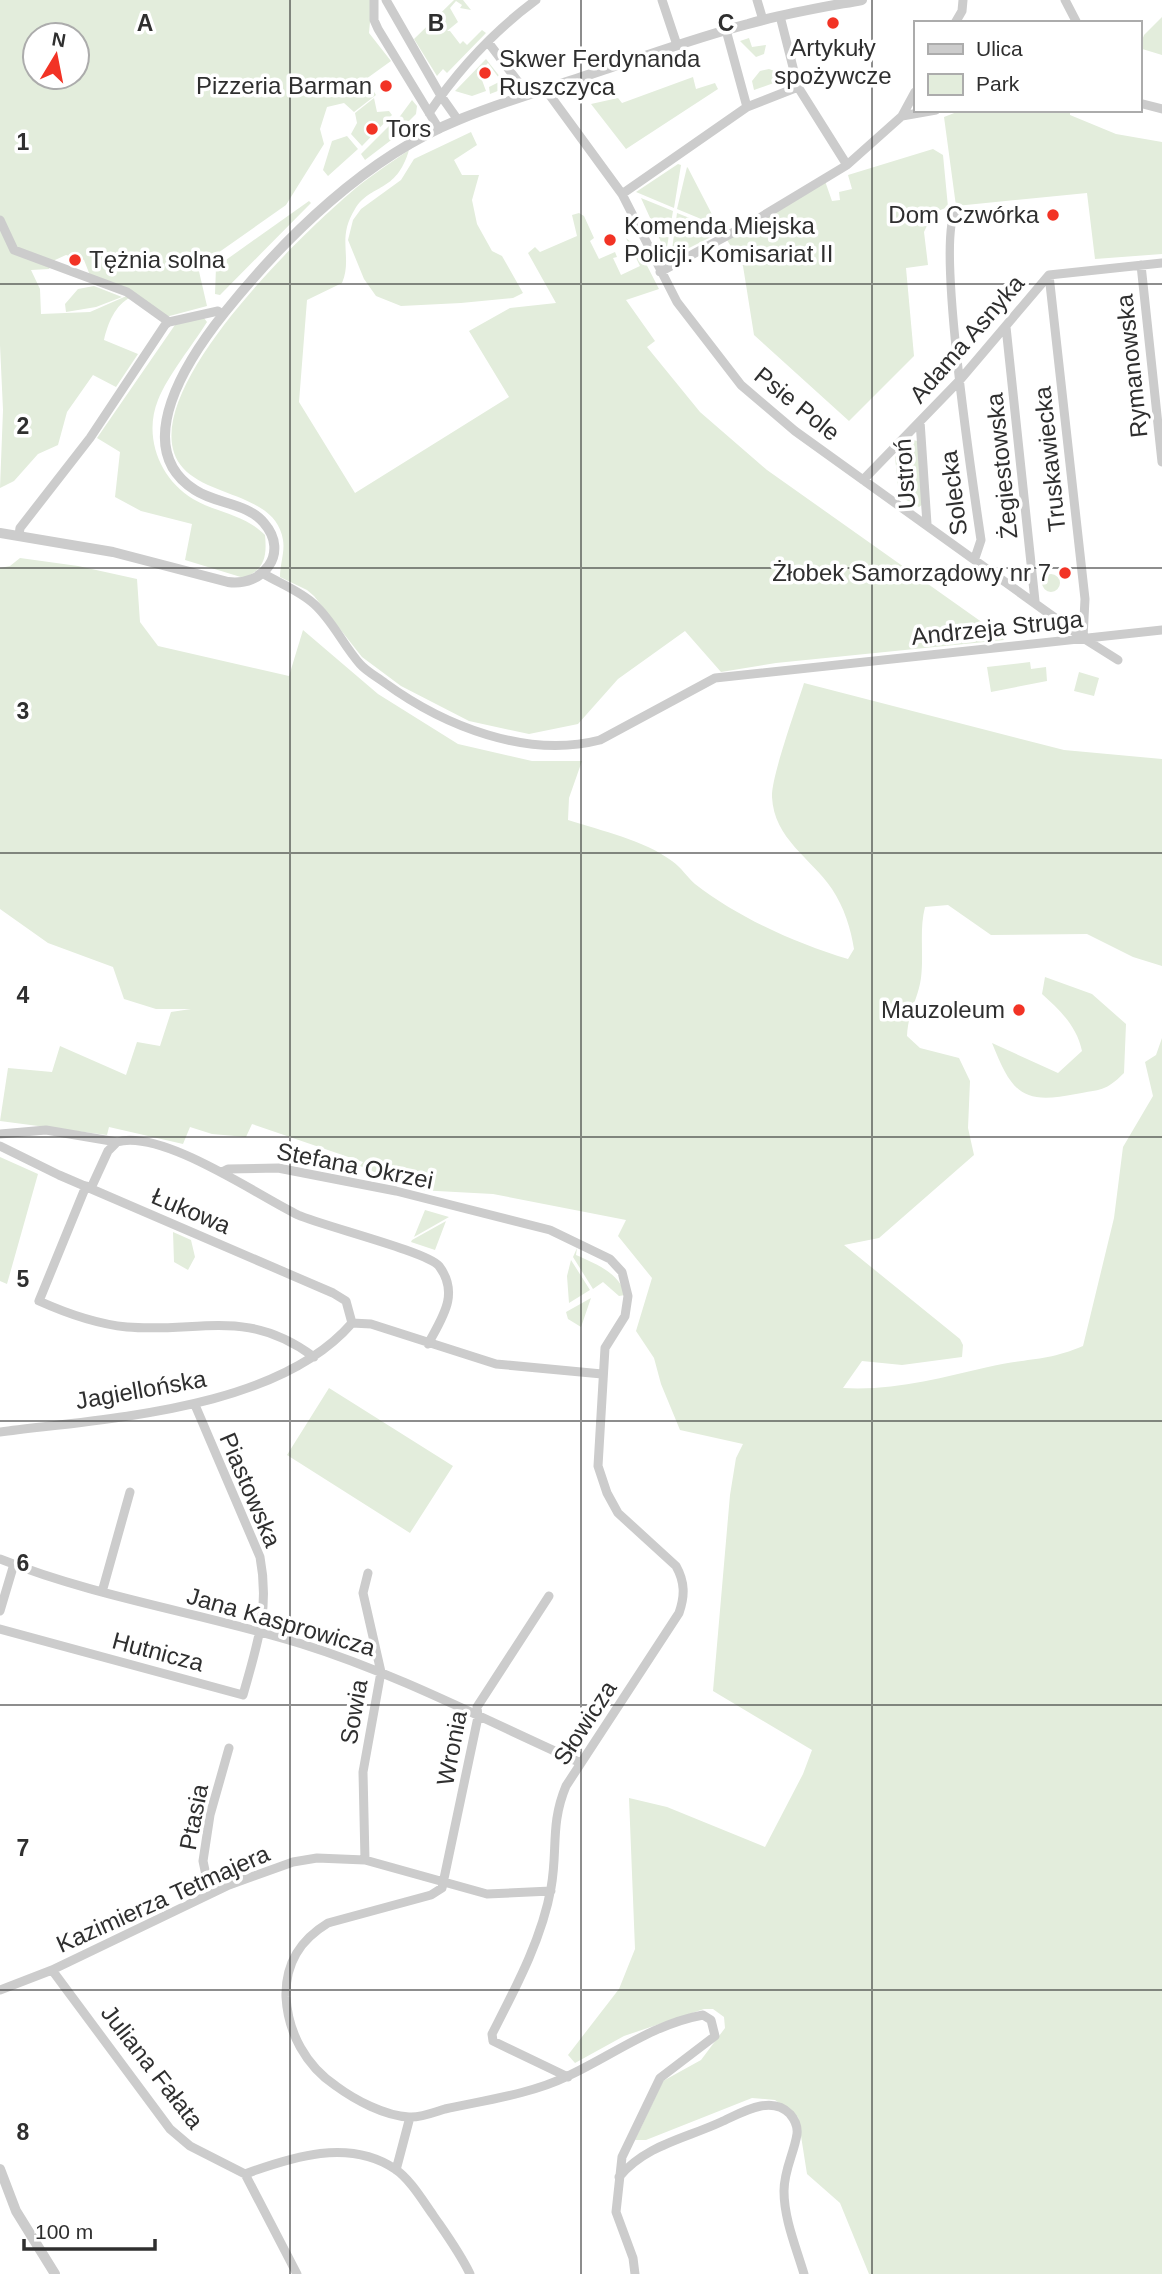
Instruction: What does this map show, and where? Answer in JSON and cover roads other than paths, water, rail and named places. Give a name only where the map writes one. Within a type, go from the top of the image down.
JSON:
[{"type":"street","points":[[374,0],[374,20],[378,29],[439,129]]},
{"type":"street","points":[[386,0],[440,96],[458,120]]},
{"type":"street","points":[[429,113],[440,96],[488,42],[536,0]]},
{"type":"street","points":[[662,0],[677,46]]},
{"type":"street","points":[[757,0],[762,20]]},
{"type":"street","points":[[0,533],[113,552],[228,582],[247,583],[264,574],[275,552],[274,541],[264,523],[242,509],[197,492],[184,482],[167,456],[163,437],[169,407],[194,357],[223,314],[324,208],[380,165],[458,120],[726,30],[862,0]]},
{"type":"street","points":[[956,21],[962,11],[963,0]]},
{"type":"street","points":[[1065,0],[1076,21]]},
{"type":"street","points":[[780,16],[798,87],[847,165]]},
{"type":"street","points":[[726,30],[747,107]]},
{"type":"street","points":[[488,42],[528,95]]},
{"type":"street","points":[[622,194],[747,107],[798,87]]},
{"type":"street","name":"Psie Pole","points":[[546,90],[622,194],[660,272],[696,330],[741,385],[795,431],[1083,638],[1118,660]]},
{"type":"street","points":[[660,272],[756,220],[847,165],[902,116],[914,94]]},
{"type":"street","points":[[1141,104],[1162,109]]},
{"type":"street","points":[[902,116],[925,112]]},
{"type":"street","name":"Solecka","points":[[956,211],[950,225],[949,257],[959,381],[981,540],[975,558]]},
{"type":"street","points":[[0,220],[14,250],[117,287],[138,297],[169,321]]},
{"type":"street","name":"Adama Asnyka","points":[[863,480],[959,381],[1049,275],[1162,263]]},
{"type":"street","name":"Rymanowska","points":[[1141,265],[1162,462]]},
{"type":"street","name":"Truskawiecka","points":[[1049,275],[1085,599],[1083,638]]},
{"type":"street","points":[[19,535],[20,528],[90,438],[169,321],[218,311],[223,314]]},
{"type":"street","name":"Żegiestowska","points":[[1006,327],[1035,601]]},
{"type":"street","name":"Ustroń","points":[[920,421],[927,524]]},
{"type":"street","name":"Andrzeja Struga","points":[[264,574],[303,594],[317,606],[361,665],[399,693],[469,731],[504,738],[580,746],[600,740],[715,678],[1162,630]]},
{"type":"street","points":[[0,1134],[46,1130],[117,1142],[135,1141],[158,1146],[222,1172]]},
{"type":"street","points":[[117,1142],[108,1151],[88,1187],[40,1301],[105,1324],[147,1327],[240,1324],[279,1338],[314,1357]]},
{"type":"street","name":"Łukowa","points":[[0,1146],[333,1293],[346,1301],[352,1322]]},
{"type":"street","name":"Stefana Okrzei","points":[[222,1172],[228,1169],[278,1168],[313,1172],[507,1217],[550,1230],[610,1259],[622,1272],[628,1296],[625,1316],[605,1348],[601,1374]]},
{"type":"street","name":"Stefana Okrzei","points":[[222,1172],[299,1215],[433,1261],[448,1282],[450,1297],[428,1344]]},
{"type":"street","points":[[352,1322],[371,1324],[496,1364],[601,1374]]},
{"type":"street","name":"Jagiellońska","points":[[0,1432],[195,1405],[290,1370],[329,1348],[352,1322]]},
{"type":"street","name":"Słowicza","points":[[568,2077],[493,2042],[492,2034],[531,1952],[551,1891],[556,1810],[581,1763],[679,1613],[684,1591],[683,1577],[676,1566],[618,1513],[607,1493],[598,1466],[601,1374]]},
{"type":"street","name":"Piastowska","points":[[195,1405],[260,1558],[266,1598],[260,1633]]},
{"type":"street","points":[[102,1592],[130,1492]]},
{"type":"street","name":"Jana Kasprowicza","points":[[0,1559],[102,1592],[298,1643],[381,1672],[581,1763]]},
{"type":"street","points":[[0,1611],[14,1564]]},
{"type":"street","name":"Sowia","points":[[365,1860],[363,1772],[381,1672],[363,1593],[368,1573]]},
{"type":"street","name":"Wronia","points":[[445,1883],[478,1717],[477,1707],[549,1596]]},
{"type":"street","name":"Hutnicza","points":[[0,1629],[243,1695],[260,1633]]},
{"type":"street","name":"Ptasia","points":[[210,1894],[203,1861],[210,1815],[229,1748]]},
{"type":"street","name":"Kazimierza Tetmajera","points":[[0,1990],[52,1970],[210,1894],[293,1862],[317,1858],[365,1860],[487,1894],[551,1891]]},
{"type":"street","points":[[445,1883],[439,1891],[431,1895],[321,1927],[304,1941],[296,1952],[287,1980],[288,2012],[293,2033],[319,2072],[360,2101],[410,2117],[517,2093],[568,2077],[626,2043],[690,2018],[703,2015],[711,2020],[715,2036],[660,2078],[630,2135],[620,2165],[616,2212],[633,2258],[635,2274]]},
{"type":"street","name":"Juliana Fałata","points":[[52,1970],[170,2129],[190,2146],[245,2174]]},
{"type":"street","points":[[619,2177],[643,2154],[659,2147],[747,2110],[764,2105],[781,2107],[794,2118],[796,2126],[794,2144],[785,2172],[785,2199],[804,2274]]},
{"type":"street","points":[[396,2170],[410,2117]]},
{"type":"street","points":[[297,2274],[245,2174],[298,2157],[329,2152],[365,2157],[396,2170],[421,2199],[470,2274]]},
{"type":"street","points":[[1,2176],[21,2220],[55,2274]]},
{"type":"place","name":"Artykuły spożywcze","points":[[833,23]]},
{"type":"place","name":"Skwer Ferdynanda Ruszczyca","points":[[485,73]]},
{"type":"place","name":"Pizzeria Barman","points":[[386,86]]},
{"type":"place","name":"Tors","points":[[372,129]]},
{"type":"place","name":"Dom Czwórka","points":[[1053,215]]},
{"type":"place","name":"Komenda Miejska Policji. Komisariat II","points":[[610,240]]},
{"type":"place","name":"Tężnia solna","points":[[75,260]]},
{"type":"place","name":"Żłobek Samorządowy nr 7","points":[[1065,573]]},
{"type":"place","name":"Mauzoleum","points":[[1019,1010]]}]
